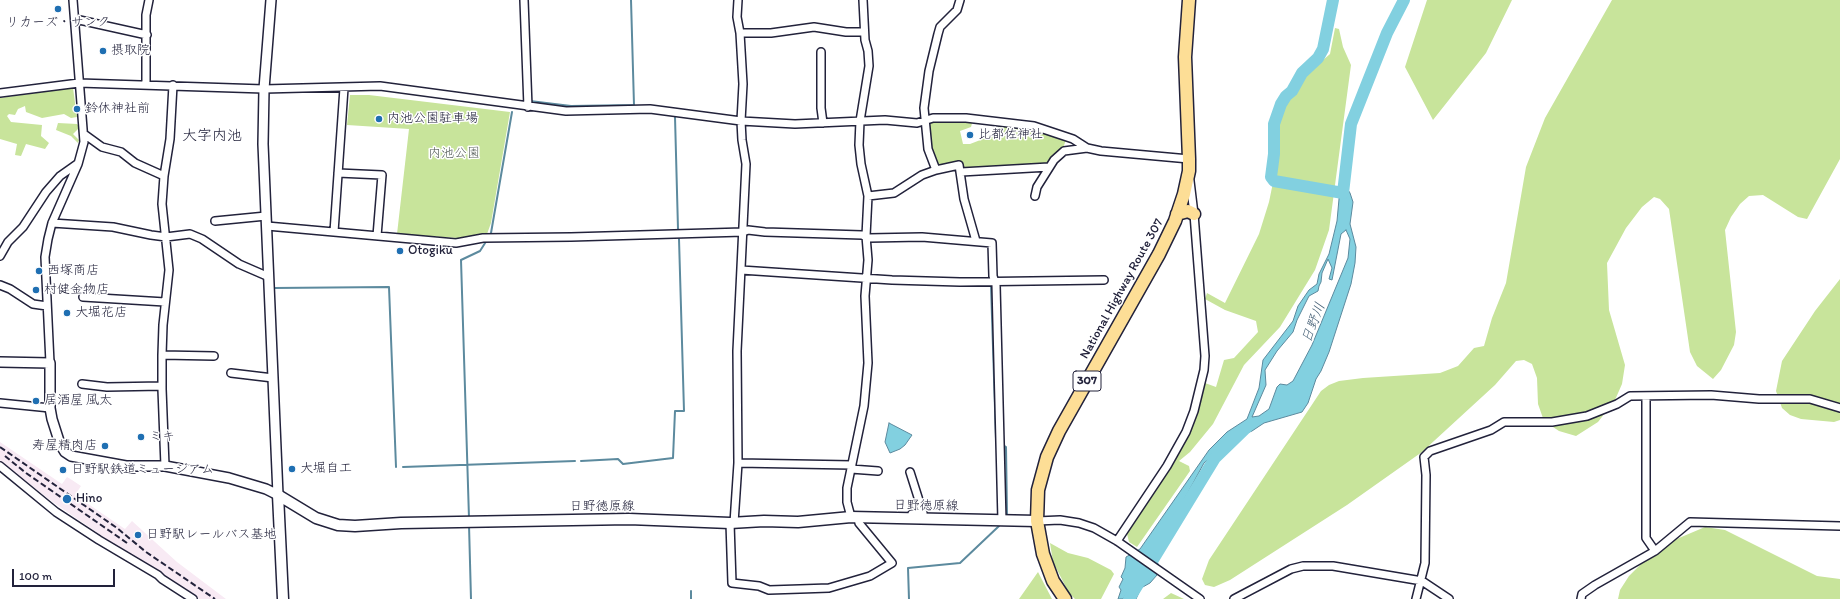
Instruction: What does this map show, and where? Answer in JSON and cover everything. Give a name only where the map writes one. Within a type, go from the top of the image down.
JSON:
[{"type":"highway","name":"National Highway Route 307","points":[[1065,599],[1052,581],[1043,554],[1037,521],[1038,490],[1047,457],[1059,431],[1159,254],[1177,214],[1189,165],[1185,57],[1189,0]]},
{"type":"highway","points":[[1177,214],[1188,211],[1194,214]]},
{"type":"main road","name":"日野徳原線","points":[[278,495],[316,518],[338,525],[355,526],[401,523],[629,519],[732,523],[764,521],[798,522],[854,518],[1037,521]]},
{"type":"main road","points":[[278,495],[284,599]]},
{"type":"street","points":[[73,0],[84,142],[78,164],[52,223],[45,257],[50,362],[50,408],[57,437],[65,452],[71,456],[126,466],[165,466],[229,478],[266,489],[278,495],[263,144],[264,89],[272,0]]},
{"type":"street","points":[[146,84],[146,15],[149,0]]},
{"type":"street","points":[[524,0],[528,107]]},
{"type":"street","points":[[738,0],[737,17],[740,34],[743,84],[741,121],[746,164],[737,351],[738,463],[732,523],[732,583],[759,586],[769,590],[829,588],[870,576],[892,563],[854,518],[847,502],[847,488],[864,406],[868,363],[865,296],[868,260],[866,236],[868,196],[861,164],[860,121],[869,66],[864,32],[862,0]]},
{"type":"street","points":[[936,170],[928,149],[925,121],[925,92],[940,27],[957,10],[960,0]]},
{"type":"street","points":[[75,19],[147,35]]},
{"type":"street","points":[[740,34],[771,33],[814,27],[846,32],[864,32]]},
{"type":"street","points":[[821,52],[821,108],[823,123]]},
{"type":"street","points":[[0,93],[79,83],[173,84],[264,89],[380,86],[566,111],[650,109],[741,121],[795,124],[885,120],[917,123],[933,118],[966,118],[1034,126],[1073,139],[1087,148]]},
{"type":"street","points":[[165,466],[162,355],[165,302],[169,270],[162,204],[164,176],[170,139],[173,84]]},
{"type":"street","points":[[334,232],[344,88]]},
{"type":"street","points":[[84,134],[102,147],[121,152],[136,163],[164,176]]},
{"type":"street","points":[[1035,196],[1037,187],[1054,160],[1064,151],[1087,148],[1189,165],[1205,356],[1204,370],[1199,392],[1186,432],[1178,448],[1117,541]]},
{"type":"street","points":[[0,256],[8,242],[23,227],[52,184],[68,169],[78,164]]},
{"type":"street","points":[[868,196],[894,193],[922,175],[959,165],[964,200],[976,240]]},
{"type":"street","points":[[961,172],[1049,168]]},
{"type":"street","points":[[338,173],[382,175],[377,236]]},
{"type":"street","points":[[215,221],[266,216]]},
{"type":"street","points":[[52,223],[113,227],[166,237],[190,234],[202,239],[239,264],[269,277]]},
{"type":"street","points":[[267,226],[456,243],[483,238],[743,232],[748,230],[765,232],[862,235],[869,238],[922,236],[976,240],[992,243],[994,281],[996,286],[1002,521]]},
{"type":"street","points":[[741,270],[899,280],[1104,280]]},
{"type":"street","points":[[0,284],[33,304],[47,306]]},
{"type":"street","points":[[83,297],[165,302]]},
{"type":"street","points":[[162,355],[214,356]]},
{"type":"street","points":[[0,362],[50,362]]},
{"type":"street","points":[[231,373],[273,378]]},
{"type":"street","points":[[82,384],[106,388],[162,386]]},
{"type":"street","points":[[1416,599],[1426,564],[1426,475],[1424,457],[1430,451],[1492,430],[1504,422],[1559,421],[1587,416],[1617,404],[1630,396],[1646,397],[1675,395],[1810,399],[1840,408]]},
{"type":"street","points":[[1646,397],[1646,538],[1655,551]]},
{"type":"street","points":[[0,404],[50,408]]},
{"type":"street","points":[[738,463],[851,467],[878,471]]},
{"type":"street","points":[[0,466],[56,512],[99,540],[158,575],[193,599]]},
{"type":"street","points":[[904,518],[905,515],[923,513],[910,472]]},
{"type":"street","points":[[1037,521],[1060,520],[1079,523],[1094,528],[1128,548],[1200,599]]},
{"type":"street","points":[[1581,599],[1582,594],[1655,551],[1690,522],[1840,526]]},
{"type":"street","points":[[1234,599],[1291,569],[1303,566],[1333,566],[1422,581],[1449,599]]},
{"type":"shaded area","points":[[0,442],[62,484],[67,477],[81,486],[75,495],[125,529],[132,521],[177,562],[226,599],[199,599],[54,503],[0,461]]},
{"type":"green space","points":[[1427,0],[1512,0],[1486,53],[1433,120],[1405,67]]},
{"type":"green space","points":[[1612,0],[1840,0],[1840,159],[1807,219],[1798,217],[1763,195],[1749,196],[1740,204],[1731,217],[1725,230],[1736,332],[1734,345],[1721,370],[1713,379],[1697,366],[1690,352],[1669,209],[1660,199],[1654,197],[1642,207],[1626,228],[1607,263],[1609,310],[1625,365],[1622,384],[1615,400],[1598,422],[1576,436],[1559,431],[1544,421],[1538,404],[1537,378],[1532,364],[1524,360],[1516,361],[1495,385],[1422,452],[1347,505],[1230,580],[1214,587],[1205,585],[1202,579],[1209,560],[1321,391],[1329,385],[1339,381],[1440,373],[1458,366],[1474,348],[1484,346],[1492,318],[1506,283],[1526,167],[1545,118]]},
{"type":"green space","points":[[1335,28],[1339,29],[1343,47],[1351,65],[1329,230],[1315,270],[1280,327],[1244,365],[1213,424],[1190,452],[1179,461],[1189,466],[1190,471],[1137,547],[1129,542],[1127,534],[1194,420],[1205,383],[1216,387],[1224,360],[1234,358],[1258,332],[1256,321],[1225,310],[1205,299],[1207,293],[1225,303],[1259,234],[1269,202],[1277,163],[1278,123],[1287,99],[1297,90],[1307,74],[1330,54]]},
{"type":"green space","points":[[73,88],[77,117],[71,118],[64,114],[42,118],[26,112],[25,106],[18,109],[15,115],[9,114],[7,116],[11,122],[42,125],[41,136],[49,143],[45,149],[26,144],[21,156],[15,155],[17,144],[0,139],[0,98]]},
{"type":"green space","name":"内池公園","points":[[350,95],[369,95],[510,112],[491,223],[487,234],[458,238],[397,234],[409,129],[347,125]]},
{"type":"green space","points":[[973,120],[971,127],[960,131],[963,144],[970,144],[996,134],[999,124],[1034,128],[1067,137],[1062,151],[1047,164],[964,169],[960,163],[938,167],[930,149],[926,122]]},
{"type":"green space","points":[[58,123],[77,124],[80,127],[73,134],[79,140],[78,143],[71,136],[56,130]]},
{"type":"green space","points":[[1840,279],[1840,420],[1834,422],[1801,419],[1790,415],[1782,408],[1776,391],[1782,361],[1815,311]]},
{"type":"green space","points":[[1705,527],[1725,530],[1817,576],[1840,579],[1840,599],[1618,599],[1620,590],[1629,576],[1643,562],[1672,541]]},
{"type":"green space","points":[[1050,543],[1068,553],[1088,558],[1111,570],[1114,574],[1101,599],[1075,599],[1069,593],[1053,562]]},
{"type":"green space","points":[[1038,572],[1052,599],[1019,599]]},
{"type":"green space","points":[[1171,593],[1184,599],[1163,599]]},
{"type":"water","points":[[1341,177],[1344,177],[1345,185],[1353,202],[1350,224],[1356,247],[1355,263],[1351,284],[1329,352],[1316,379],[1308,403],[1302,412],[1264,423],[1252,431],[1231,440],[1204,463],[1158,548],[1157,561],[1159,567],[1157,575],[1150,583],[1141,588],[1136,599],[1131,599],[1139,586],[1138,580],[1133,584],[1123,599],[1118,599],[1121,590],[1119,587],[1123,579],[1121,577],[1125,568],[1126,557],[1140,549],[1209,450],[1227,432],[1247,419],[1259,388],[1263,360],[1293,321],[1298,306],[1309,290],[1317,284],[1319,274],[1329,254],[1337,221]],"holes":[[[1346,230],[1350,239],[1348,258],[1312,345],[1293,381],[1287,385],[1280,384],[1277,387],[1269,409],[1259,416],[1252,417],[1266,385],[1265,370],[1277,351],[1293,332],[1297,320],[1309,296],[1318,291],[1322,273],[1328,259],[1332,268],[1329,279],[1332,280],[1341,234]]]},
{"type":"water","points":[[889,423],[912,435],[905,445],[890,453],[885,442]]},
{"type":"waterway","points":[[530,101],[571,106],[634,105],[631,0]]},
{"type":"waterway","points":[[1333,0],[1323,49],[1318,58],[1302,73],[1292,91],[1286,96],[1281,104],[1274,124],[1274,154],[1271,177],[1274,181],[1343,193]]},
{"type":"waterway","name":"日野川","points":[[1343,193],[1351,124],[1387,33],[1404,0]]},
{"type":"waterway","points":[[491,233],[512,112]]},
{"type":"waterway","points":[[675,117],[678,229]]},
{"type":"waterway","points":[[581,461],[618,459],[623,464],[673,458],[675,411],[684,411],[679,239]]},
{"type":"waterway","points":[[469,518],[461,260],[480,251],[487,240]]},
{"type":"waterway","points":[[991,286],[996,439],[998,440]]},
{"type":"waterway","points":[[274,288],[389,287],[396,467]]},
{"type":"waterway","name":"日野川","points":[[1129,599],[1215,458],[1247,427]]},
{"type":"waterway","points":[[1003,445],[1006,447],[1007,516]]},
{"type":"waterway","points":[[403,467],[575,461]]},
{"type":"waterway","points":[[469,525],[471,599]]},
{"type":"waterway","points":[[909,599],[908,568],[960,563],[999,526]]},
{"type":"waterway","points":[[691,591],[691,599]]},
{"type":"railway","points":[[0,447],[117,528],[146,552],[215,599]]},
{"type":"railway","points":[[5,456],[26,473],[127,543]]},
{"type":"place","name":"リカーズ・サンク","points":[[58,9]]},
{"type":"place","name":"摂取院","points":[[103,51]]},
{"type":"place","name":"鈴休神社前","points":[[77,109]]},
{"type":"place","name":"内池公園駐車場","points":[[379,119]]},
{"type":"place","name":"比都佐神社","points":[[970,135]]},
{"type":"place","name":"Otogiku","points":[[400,251]]},
{"type":"place","name":"西塚商店","points":[[39,271]]},
{"type":"place","name":"村健金物店","points":[[36,290]]},
{"type":"place","name":"大堀花店","points":[[67,313]]},
{"type":"place","name":"居酒屋 風太","points":[[36,401]]},
{"type":"place","name":"ミキ","points":[[141,437]]},
{"type":"place","name":"寿屋精肉店","points":[[105,446]]},
{"type":"place","name":"大堀自工","points":[[292,469]]},
{"type":"place","name":"日野駅鉄道ミュージアム","points":[[63,470]]},
{"type":"place","name":"Hino","points":[[67,499]]},
{"type":"place","name":"日野駅レールバス基地","points":[[138,535]]},
{"type":"district","name":"大字内池","points":[[212,136]]}]
